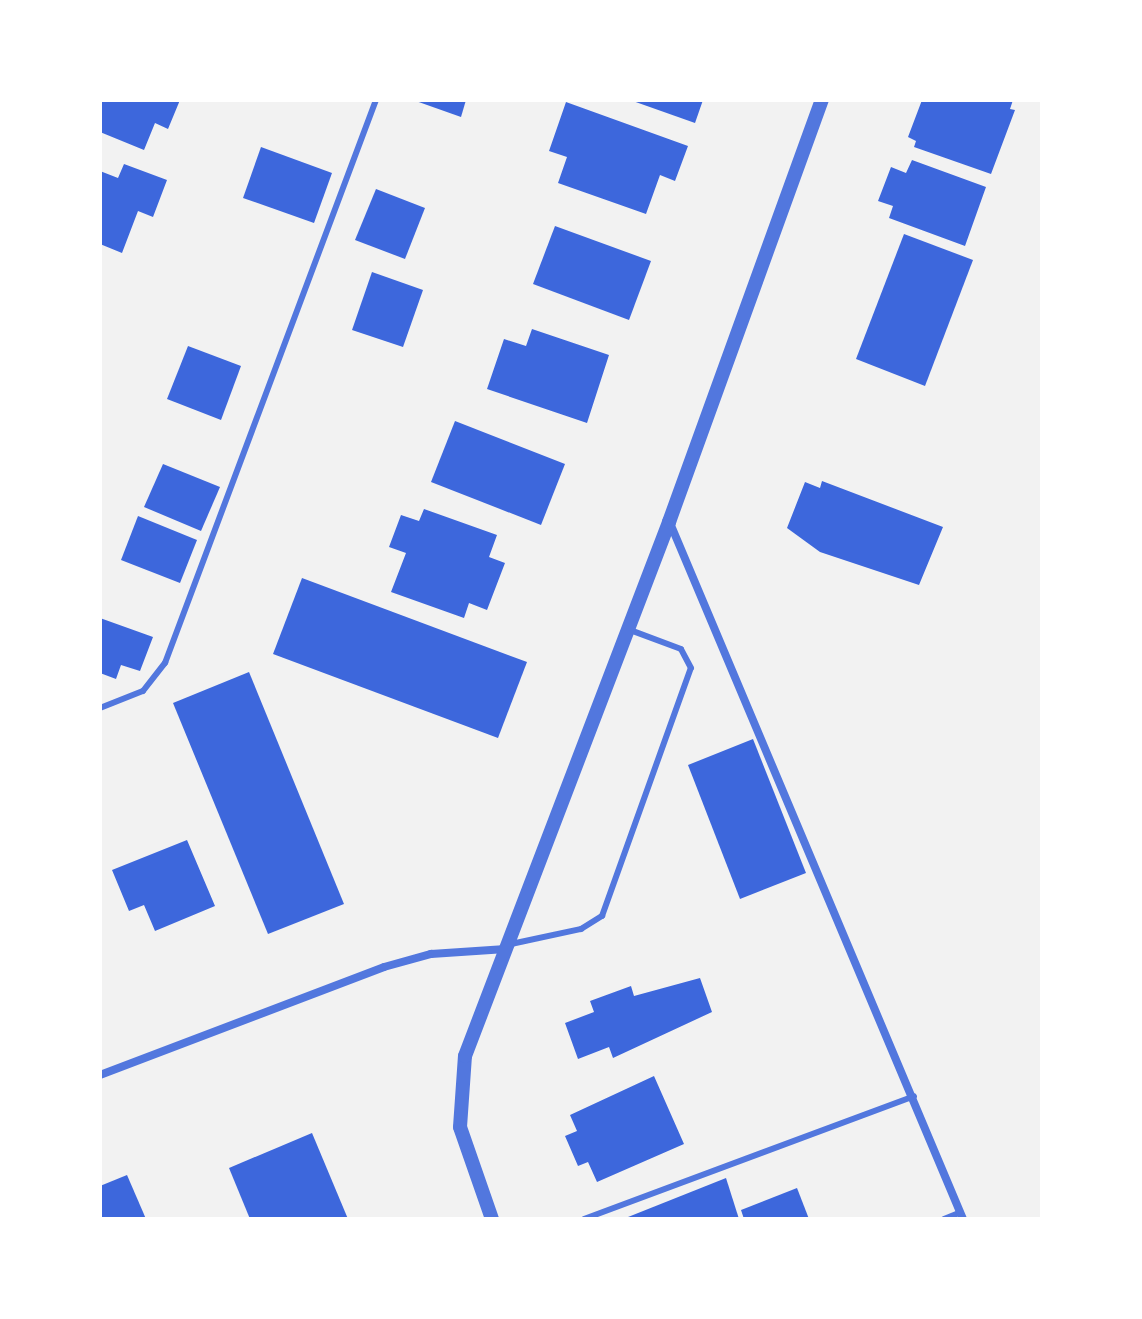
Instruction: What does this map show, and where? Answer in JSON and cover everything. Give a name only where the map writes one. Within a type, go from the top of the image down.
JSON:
[{"type":"street","points":[[492,1219],[460,1127],[465,1056],[625,628],[669,522],[822,100]]},
{"type":"street","points":[[669,522],[915,1096],[962,1216]]},
{"type":"street","points":[[100,1075],[384,967],[431,954],[507,947]]},
{"type":"lane","points":[[100,708],[143,691],[165,663],[376,100]]},
{"type":"lane","points":[[507,947],[581,929],[602,916],[691,668],[681,649],[625,628]]},
{"type":"lane","points":[[584,1219],[915,1096]]},
{"type":"lane","points":[[944,1219],[962,1216]]},
{"type":"building","points":[[100,100],[180,100],[168,129],[155,123],[144,150],[100,132]]},
{"type":"building","points":[[413,100],[466,100],[461,117]]},
{"type":"building","points":[[630,100],[703,100],[695,123]]},
{"type":"building","points":[[922,100],[1013,100],[1010,109],[1015,110],[991,174],[914,147],[916,141],[908,137]]},
{"type":"building","points":[[566,102],[688,146],[675,181],[660,175],[646,214],[558,183],[567,157],[549,151]]},
{"type":"building","points":[[261,147],[332,173],[314,223],[243,198]]},
{"type":"building","points":[[912,160],[986,187],[965,246],[889,218],[893,206],[878,201],[891,167],[906,173]]},
{"type":"building","points":[[124,164],[167,180],[153,217],[138,211],[122,253],[100,244],[100,171],[118,178]]},
{"type":"building","points":[[376,189],[425,208],[405,259],[355,240]]},
{"type":"building","points":[[555,226],[651,261],[629,320],[533,284]]},
{"type":"building","points":[[904,234],[973,260],[925,386],[856,359]]},
{"type":"building","points":[[372,272],[423,290],[403,347],[352,330]]},
{"type":"building","points":[[532,329],[609,355],[587,423],[487,389],[504,339],[526,346]]},
{"type":"building","points":[[188,346],[241,366],[221,420],[167,399]]},
{"type":"building","points":[[455,421],[565,464],[541,525],[431,482]]},
{"type":"building","points":[[163,464],[220,487],[201,531],[144,507]]},
{"type":"building","points":[[822,481],[943,527],[919,585],[820,552],[787,528],[805,482],[820,488]]},
{"type":"building","points":[[424,509],[497,535],[489,557],[505,563],[487,610],[469,603],[464,618],[391,592],[406,553],[389,547],[401,515],[419,521]]},
{"type":"building","points":[[138,516],[197,540],[180,583],[121,560]]},
{"type":"building","points":[[302,578],[527,662],[498,738],[273,654]]},
{"type":"building","points":[[100,618],[153,637],[140,671],[121,665],[116,679],[100,673]]},
{"type":"building","points":[[249,672],[344,904],[268,934],[173,703]]},
{"type":"building","points":[[753,739],[806,873],[740,899],[688,765]]},
{"type":"building","points":[[187,840],[215,906],[155,931],[144,905],[129,911],[112,870]]},
{"type":"building","points":[[700,978],[712,1012],[613,1058],[609,1047],[578,1059],[565,1023],[594,1012],[590,1001],[631,986],[634,996]]},
{"type":"building","points":[[654,1076],[684,1144],[597,1182],[588,1162],[578,1166],[565,1136],[577,1131],[570,1115]]},
{"type":"building","points":[[312,1133],[348,1219],[250,1219],[229,1168]]},
{"type":"building","points":[[127,1175],[146,1219],[100,1219],[100,1186]]},
{"type":"building","points":[[726,1178],[739,1219],[623,1219]]},
{"type":"building","points":[[797,1188],[809,1219],[744,1219],[741,1210]]}]
